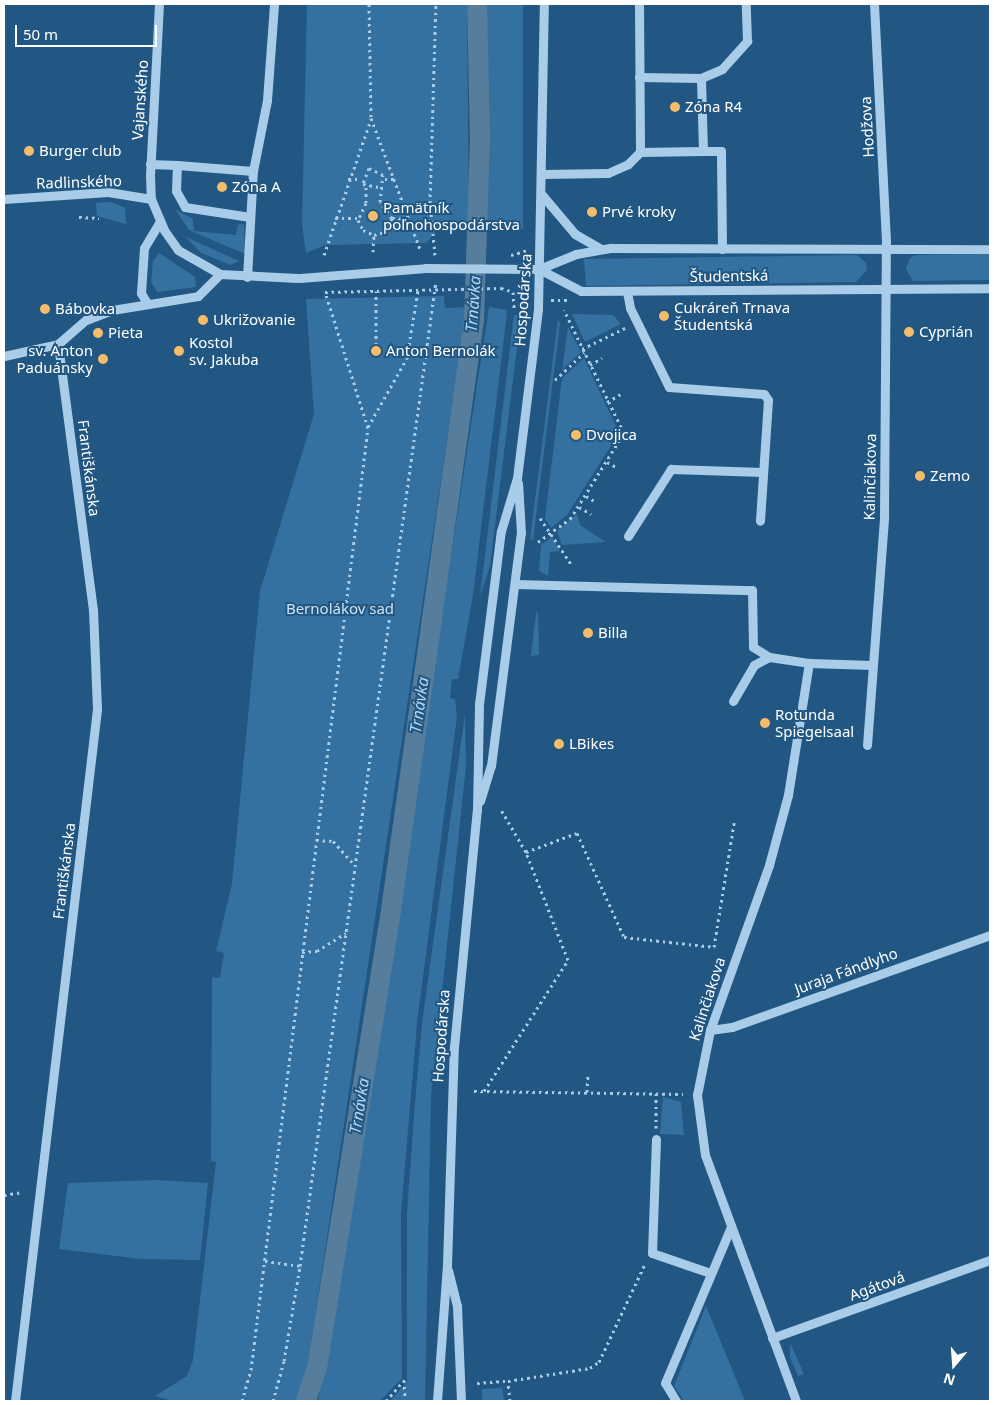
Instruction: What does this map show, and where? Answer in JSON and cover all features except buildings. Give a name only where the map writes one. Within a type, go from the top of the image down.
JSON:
[{"type":"street","name":"Vajanského","points":[[151,199],[150,164],[159,4]]},
{"type":"street","points":[[247,277],[253,171],[267,100],[274,4]]},
{"type":"street","name":"Hospodárska","points":[[477,810],[491,766],[521,534],[517,478],[539,269],[542,195],[544,4]]},
{"type":"street","points":[[640,4],[640,152]]},
{"type":"street","points":[[640,77],[701,78],[722,69],[747,41],[746,4]]},
{"type":"street","name":"Hodžova","points":[[874,4],[886,249],[886,289]]},
{"type":"street","points":[[701,78],[703,151]]},
{"type":"street","points":[[542,174],[608,173],[628,164],[640,152],[721,151],[722,249]]},
{"type":"street","points":[[150,164],[253,171]]},
{"type":"street","points":[[177,166],[176,191],[184,207],[250,217]]},
{"type":"street","name":"Radlinského","points":[[4,199],[108,192],[151,199]]},
{"type":"street","name":"Študentská","points":[[542,195],[575,234],[601,249]]},
{"type":"street","points":[[151,199],[160,221],[178,250],[220,274],[247,277],[298,278],[455,267],[539,269]]},
{"type":"street","points":[[147,303],[141,293],[144,248],[160,221]]},
{"type":"street","name":"Študentská","points":[[539,269],[601,249],[990,249]]},
{"type":"street","name":"Študentská","points":[[539,269],[581,291],[990,288]]},
{"type":"street","points":[[4,356],[58,344],[86,320],[147,303],[198,296],[220,274]]},
{"type":"street","name":"Kalinčiakova","points":[[867,745],[884,517],[886,289]]},
{"type":"street","points":[[627,292],[637,322],[669,386],[764,394],[768,400],[760,521]]},
{"type":"street","name":"Františkánska","points":[[14,1401],[97,709],[93,610],[58,344]]},
{"type":"street","points":[[628,536],[671,469],[763,472]]},
{"type":"street","name":"Hospodárska","points":[[437,1401],[447,1265],[454,1047],[477,810],[478,722],[489,616],[501,531],[517,478]]},
{"type":"street","points":[[515,584],[752,590],[751,641],[769,656],[809,663],[873,666]]},
{"type":"street","points":[[733,701],[754,665],[769,656]]},
{"type":"street","name":"Kalinčiakova","points":[[796,1401],[731,1228],[699,1123],[697,1095],[710,1030],[769,865],[799,742],[809,663]]},
{"type":"street","name":"Juraja Fándlyho","points":[[710,1030],[732,1026],[990,935]]},
{"type":"street","points":[[656,1139],[652,1252],[710,1273]]},
{"type":"street","points":[[676,1401],[665,1383],[710,1273],[731,1228]]},
{"type":"street","name":"Agátová","points":[[772,1338],[990,1260]]},
{"type":"street","name":"Hospodárska","points":[[447,1265],[457,1306],[461,1401]]},
{"type":"path","points":[[369,4],[371,118],[411,219],[420,249]]},
{"type":"path","points":[[435,250],[430,203],[436,4]]},
{"type":"path","points":[[324,256],[348,179],[371,118]]},
{"type":"path","points":[[348,179],[361,179],[372,167],[385,179],[396,179]]},
{"type":"path","points":[[358,218],[366,203],[366,187],[361,179]]},
{"type":"path","points":[[385,179],[379,187],[380,202],[392,218]]},
{"type":"path","points":[[366,187],[379,187]]},
{"type":"path","points":[[79,217],[99,218]]},
{"type":"path","points":[[335,218],[358,218]]},
{"type":"path","points":[[358,218],[363,230],[374,235],[384,232],[392,218]]},
{"type":"path","points":[[392,218],[411,219]]},
{"type":"path","points":[[374,235],[374,252]]},
{"type":"path","points":[[368,428],[325,292],[500,288],[513,292],[515,299],[514,308]]},
{"type":"path","points":[[242,1401],[251,1370],[368,428],[407,358],[418,290]]},
{"type":"path","points":[[273,1401],[284,1361],[300,1266],[354,864],[436,290]]},
{"type":"path","points":[[376,291],[376,351]]},
{"type":"path","points":[[515,299],[522,299]]},
{"type":"path","points":[[564,310],[607,402],[624,433]]},
{"type":"path","points":[[555,380],[583,351],[637,322]]},
{"type":"path","points":[[590,365],[602,358]]},
{"type":"path","points":[[607,402],[621,394]]},
{"type":"path","points":[[624,433],[637,435]]},
{"type":"path","points":[[538,542],[579,507],[624,433]]},
{"type":"path","points":[[607,462],[618,468]]},
{"type":"path","points":[[586,496],[596,502]]},
{"type":"path","points":[[579,507],[591,514]]},
{"type":"path","points":[[540,518],[571,564]]},
{"type":"path","points":[[484,1091],[568,960],[526,852],[500,808]]},
{"type":"path","points":[[526,852],[577,833],[624,937],[714,947],[734,822]]},
{"type":"path","points":[[316,840],[333,842],[354,864]]},
{"type":"path","points":[[302,952],[317,951],[346,933]]},
{"type":"path","points":[[587,1092],[588,1074]]},
{"type":"path","points":[[474,1091],[683,1094]]},
{"type":"path","points":[[656,1093],[656,1139]]},
{"type":"path","points":[[4,1195],[23,1192]]},
{"type":"path","points":[[477,1383],[590,1368],[600,1362],[652,1252]]},
{"type":"path","points":[[265,1261],[300,1266]]},
{"type":"path","points":[[386,1401],[404,1380],[405,1401]]},
{"type":"path","points":[[508,1380],[510,1401]]},
{"type":"green space","points":[[307,4],[467,4],[469,229],[436,230],[427,243],[325,245],[306,253],[302,224]]},
{"type":"green space","points":[[487,4],[523,4],[523,229],[487,229]]},
{"type":"green space","points":[[112,202],[125,208],[126,224],[97,216],[96,203]]},
{"type":"green space","points":[[175,209],[193,219],[194,231],[236,235],[238,225],[244,224],[245,254],[189,230]]},
{"type":"green space","points":[[185,236],[239,261],[230,265],[201,253]]},
{"type":"green space","points":[[159,253],[195,277],[196,287],[157,292],[151,282],[153,261]]},
{"type":"green space","points":[[857,255],[866,263],[867,270],[856,282],[586,286],[584,259]]},
{"type":"green space","points":[[916,255],[990,255],[990,280],[913,281],[906,269],[910,258]]},
{"type":"green space","name":"Bernolákov sad","points":[[444,296],[445,308],[467,307],[307,1370],[296,1401],[173,1401],[155,1396],[187,1376],[193,1360],[216,1162],[211,1161],[212,977],[220,978],[224,953],[216,951],[232,884],[260,591],[314,414],[306,299]]},
{"type":"green space","points":[[489,307],[507,310],[473,595],[458,679],[452,679],[450,698],[455,699],[457,716],[417,1023],[401,1213],[402,1378],[380,1401],[318,1401],[337,1303]]},
{"type":"green space","points":[[572,314],[613,315],[621,324],[585,342]]},
{"type":"green space","points":[[514,315],[521,315],[490,566],[480,596]]},
{"type":"green space","points":[[558,319],[560,323],[533,540],[530,539]]},
{"type":"green space","points":[[568,327],[581,352],[562,370]]},
{"type":"green space","points":[[584,358],[619,433],[567,515],[551,528],[545,519],[562,378]]},
{"type":"green space","points":[[577,514],[580,525],[606,542],[562,545],[557,531]]},
{"type":"green space","points":[[552,537],[560,551],[550,552],[548,576],[539,571],[541,545]]},
{"type":"green space","points":[[538,612],[539,655],[531,656],[536,613]]},
{"type":"green space","points":[[465,714],[466,766],[431,1095],[425,1401],[390,1401],[407,1382],[407,1212],[422,1023]]},
{"type":"green space","points":[[663,1097],[681,1102],[684,1135],[660,1134]]},
{"type":"green space","points":[[157,1180],[208,1183],[200,1260],[141,1259],[59,1249],[68,1183]]},
{"type":"green space","points":[[706,1306],[745,1401],[684,1401],[674,1386]]},
{"type":"green space","points":[[790,1343],[804,1374],[798,1376],[790,1357]]},
{"type":"green space","points":[[502,1388],[504,1401],[482,1401],[482,1389]]},
{"type":"waterway","name":"Trnávka","points":[[306,1401],[317,1368],[391,910],[474,320],[480,142],[477,4]]},
{"type":"place","name":"Zóna R4","points":[[675,107]]},
{"type":"place","name":"Burger club","points":[[29,151]]},
{"type":"place","name":"Zóna A","points":[[222,187]]},
{"type":"place","name":"Prvé kroky","points":[[592,212]]},
{"type":"place","name":"Pamätník poľnohospodárstva","points":[[373,216]]},
{"type":"place","name":"Bábovka","points":[[45,309]]},
{"type":"place","name":"Cukráreň Trnava Študentská","points":[[664,316]]},
{"type":"place","name":"Ukrižovanie","points":[[203,320]]},
{"type":"place","name":"Cyprián","points":[[909,332]]},
{"type":"place","name":"Pieta","points":[[98,333]]},
{"type":"place","name":"Kostol sv. Jakuba","points":[[179,351]]},
{"type":"place","name":"Anton Bernolák","points":[[376,351]]},
{"type":"place","name":"sv. Anton Paduánsky","points":[[103,359]]},
{"type":"place","name":"Dvojica","points":[[576,435]]},
{"type":"place","name":"Zemo","points":[[920,476]]},
{"type":"place","name":"Billa","points":[[588,633]]},
{"type":"place","name":"Rotunda Spiegelsaal","points":[[765,723]]},
{"type":"place","name":"LBikes","points":[[559,744]]}]
